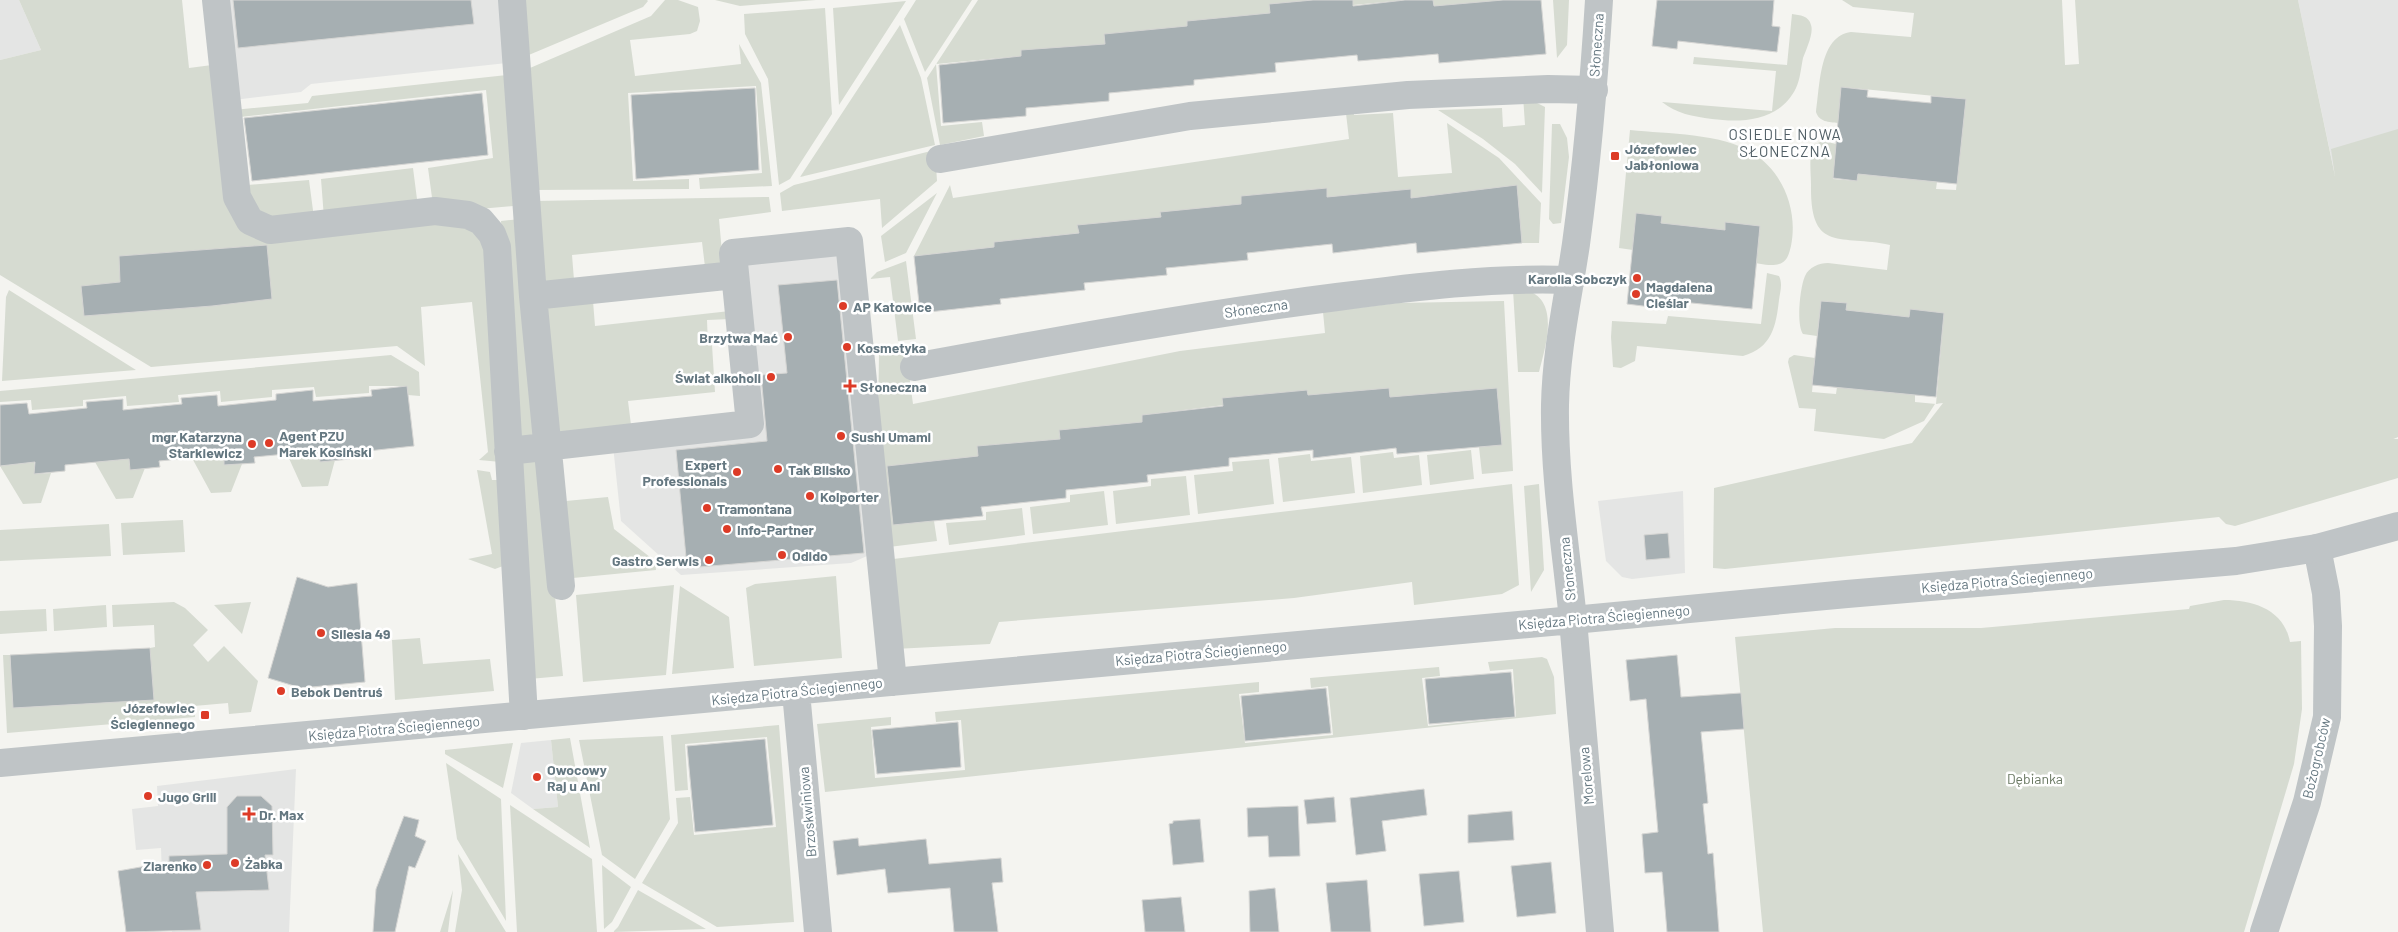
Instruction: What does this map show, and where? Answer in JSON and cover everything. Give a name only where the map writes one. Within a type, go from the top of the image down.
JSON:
[{"type":"street","points":[[216,0],[237,197],[250,221],[270,230],[435,211],[468,215],[481,221],[492,234],[497,246],[524,716]]},
{"type":"street","points":[[512,0],[533,296],[561,586]]},
{"type":"street","name":"Słoneczna","points":[[1572,620],[1557,474],[1555,406],[1557,359],[1571,280],[1589,145],[1600,0]]},
{"type":"street","name":"Słoneczna","points":[[940,159],[1190,116],[1408,95],[1548,89],[1594,90]]},
{"type":"street","points":[[508,451],[750,424],[733,253],[849,241],[892,682]]},
{"type":"street","points":[[533,296],[735,275]]},
{"type":"street","name":"Słoneczna","points":[[914,367],[1178,319],[1293,303],[1379,292],[1508,280],[1571,280]]},
{"type":"street","name":"Księdza Piotra Ściegiennego","points":[[0,763],[796,692],[1847,594],[2236,561],[2317,548],[2398,526]]},
{"type":"street","name":"Bożogrobców","points":[[2264,932],[2307,802],[2327,717],[2328,626],[2326,592],[2317,548]]},
{"type":"street","name":"Morelowa","points":[[1572,620],[1600,932]]},
{"type":"street","name":"Brzoskwiniowa","points":[[796,692],[818,932]]},
{"type":"shaded area","points":[[0,0],[19,0],[41,50],[0,60]]},
{"type":"shaded area","points":[[223,0],[503,0],[507,63],[311,84],[301,92],[234,100]]},
{"type":"shaded area","points":[[2298,0],[2398,0],[2398,437],[2391,440]]},
{"type":"shaded area","points":[[844,246],[874,553],[851,563],[681,575],[621,521],[613,446],[756,428],[739,258]]},
{"type":"shaded area","points":[[1683,491],[1685,573],[1632,579],[1622,577],[1606,561],[1598,501]]},
{"type":"shaded area","points":[[551,740],[558,807],[533,809],[511,793],[521,743]]},
{"type":"shaded area","points":[[296,769],[289,932],[172,932],[162,876],[161,848],[136,850],[132,809],[158,806],[157,786]]},
{"type":"green space","points":[[19,0],[182,0],[189,68],[212,65],[249,228],[466,222],[486,240],[501,462],[479,460],[488,452],[472,302],[421,307],[425,366],[397,346],[151,367],[0,275],[0,60],[41,50]]},
{"type":"green space","points":[[520,0],[648,1],[643,7],[524,57]]},
{"type":"green space","points":[[665,0],[678,0],[698,7],[700,21],[697,31],[690,34],[630,40],[635,76],[741,64],[739,44],[761,83],[772,186],[700,189],[699,178],[762,173],[756,86],[628,93],[633,181],[689,179],[689,189],[534,190],[523,71],[651,16]]},
{"type":"green space","points":[[715,0],[816,0],[740,6]]},
{"type":"green space","points":[[916,0],[972,0],[925,72],[904,19]]},
{"type":"green space","points":[[978,0],[1313,0],[1269,4],[1270,13],[1187,21],[1187,26],[1104,35],[1105,44],[1021,50],[1021,56],[936,64]]},
{"type":"green space","points":[[1353,0],[1405,0],[1353,5]]},
{"type":"green space","points":[[1433,0],[1503,0],[1434,6]]},
{"type":"green space","points":[[1553,0],[1569,0],[1567,45],[1557,58]]},
{"type":"green space","points":[[1842,0],[2062,0],[2065,65],[2079,64],[2075,0],[2298,0],[2335,176],[2331,149],[2398,129],[2398,437],[2393,439],[2398,439],[2398,478],[2235,526],[2226,524],[2219,517],[1725,569],[1713,568],[1714,488],[1912,443],[1943,403],[1936,404],[1944,313],[1910,309],[1909,317],[1846,310],[1847,303],[1821,301],[1817,336],[1803,334],[1801,329],[1799,315],[1800,297],[1803,281],[1809,270],[1818,265],[1828,263],[1887,270],[1890,245],[1831,237],[1822,231],[1816,222],[1812,207],[1810,163],[1811,153],[1815,144],[1823,141],[1836,144],[1833,179],[1857,181],[1858,174],[1937,182],[1936,189],[1956,190],[1966,99],[1842,87],[1838,123],[1825,121],[1817,115],[1820,76],[1823,64],[1827,52],[1840,36],[1851,32],[1911,37],[1914,13],[1853,7]]},
{"type":"green space","points":[[906,1],[839,105],[833,8]]},
{"type":"green space","points":[[825,8],[832,114],[790,179],[779,185],[768,79],[745,34],[744,14]]},
{"type":"green space","points":[[1792,14],[1806,18],[1812,28],[1796,88],[1789,99],[1780,107],[1771,113],[1748,120],[1724,120],[1685,114],[1662,102],[1772,111],[1776,71],[1693,64],[1694,57],[1787,65]]},
{"type":"green space","points":[[900,25],[921,78],[935,145],[800,177]]},
{"type":"green space","points":[[936,64],[941,126],[982,122],[984,136],[940,145],[927,78]]},
{"type":"green space","points":[[507,75],[513,206],[468,210],[433,205],[428,168],[493,158],[486,90],[240,117],[248,185],[309,180],[314,218],[254,217],[233,110],[308,103],[312,96]]},
{"type":"green space","points":[[1523,96],[1545,107],[1542,193],[1515,164],[1483,139],[1438,110],[1502,108],[1503,127],[1525,125]]},
{"type":"green space","points":[[1353,104],[1354,115],[1393,113],[1398,177],[1452,173],[1447,123],[1499,158],[1541,203],[1539,243],[1522,243],[1517,185],[1411,198],[1411,189],[1327,197],[1327,189],[1241,196],[1241,204],[1160,212],[1161,217],[1078,225],[1079,233],[994,242],[994,247],[914,256],[950,185],[953,198],[1349,139],[1345,105]]},
{"type":"green space","points":[[1552,124],[1560,124],[1567,138],[1569,157],[1561,223],[1553,224],[1549,219]]},
{"type":"green space","points":[[1630,130],[1710,138],[1740,146],[1764,161],[1780,182],[1790,206],[1793,233],[1786,260],[1776,265],[1749,262],[1757,252],[1760,226],[1726,222],[1725,230],[1661,223],[1662,216],[1633,250],[1619,248]]},
{"type":"green space","points":[[935,150],[937,181],[882,228],[880,199],[782,211],[780,193],[794,185]]},
{"type":"green space","points":[[413,168],[418,207],[324,218],[321,179]]},
{"type":"green space","points":[[937,193],[906,253],[885,262],[881,236]]},
{"type":"green space","points":[[769,197],[771,212],[719,219],[723,264],[705,267],[702,242],[572,255],[574,280],[540,283],[534,201]]},
{"type":"green space","points":[[521,219],[537,438],[515,440],[501,221]]},
{"type":"green space","points":[[906,261],[916,339],[898,341],[890,277],[870,279],[877,272]]},
{"type":"green space","points":[[1767,273],[1779,276],[1781,288],[1774,327],[1771,335],[1760,348],[1743,356],[1637,346],[1635,361],[1621,368],[1613,367],[1612,321],[1666,324],[1668,316],[1761,324]]},
{"type":"green space","points":[[9,290],[136,370],[2,381],[6,297]]},
{"type":"green space","points":[[1513,290],[1529,291],[1539,297],[1544,305],[1548,327],[1539,372],[1518,372]]},
{"type":"green space","points":[[593,301],[595,326],[730,311],[731,319],[707,320],[708,345],[712,345],[715,392],[628,401],[631,425],[554,433],[541,307]]},
{"type":"green space","points":[[1504,301],[1513,471],[1482,474],[1479,447],[1502,444],[1497,388],[1390,397],[1389,388],[1308,395],[1142,415],[1142,422],[1059,430],[1060,439],[978,446],[978,456],[895,465],[934,521],[937,541],[889,547],[878,423],[879,354],[906,352],[913,404],[1180,351],[1325,333],[1323,312],[1398,303]]},
{"type":"green space","points":[[391,355],[419,372],[420,396],[408,395],[407,386],[369,386],[369,393],[316,397],[314,387],[272,390],[272,397],[221,402],[220,391],[178,395],[179,402],[127,406],[126,396],[83,400],[83,406],[32,410],[31,400],[0,402],[0,391]]},
{"type":"green space","points":[[1794,355],[1815,358],[1812,392],[1836,394],[1837,387],[1915,395],[1915,402],[1935,404],[1924,421],[1884,439],[1814,431],[1816,409],[1799,408],[1788,362],[1789,358]]},
{"type":"green space","points":[[1471,450],[1474,479],[1430,485],[1427,455]]},
{"type":"green space","points":[[319,451],[320,462],[335,460],[328,486],[302,487],[287,454]]},
{"type":"green space","points":[[1393,452],[1394,458],[1419,455],[1422,485],[1363,493],[1360,456]]},
{"type":"green space","points":[[1310,454],[1311,461],[1351,457],[1355,493],[1283,502],[1278,458]]},
{"type":"green space","points":[[224,455],[225,465],[242,464],[231,492],[211,493],[192,458]]},
{"type":"green space","points":[[541,457],[563,676],[529,679],[516,459]]},
{"type":"green space","points":[[129,459],[145,468],[133,498],[116,499],[95,462]]},
{"type":"green space","points":[[1269,459],[1274,504],[1198,514],[1194,475],[1233,471],[1232,462]]},
{"type":"green space","points":[[34,462],[35,474],[51,473],[41,503],[23,504],[0,466]]},
{"type":"green space","points":[[477,470],[490,472],[492,480],[499,480],[503,566],[495,569],[468,559],[492,554]]},
{"type":"green space","points":[[1186,476],[1190,515],[1116,524],[1113,491],[1151,486],[1151,479]]},
{"type":"green space","points":[[1512,484],[1519,585],[1502,594],[1414,605],[1412,582],[1294,598],[999,622],[990,644],[895,649],[885,560]]},
{"type":"green space","points":[[1539,484],[1544,570],[1531,592],[1524,486]]},
{"type":"green space","points":[[1104,491],[1108,525],[1033,534],[1030,507],[1070,502],[1070,495]]},
{"type":"green space","points":[[608,497],[614,529],[655,561],[656,570],[573,578],[566,501]]},
{"type":"green space","points":[[1022,508],[1025,535],[949,545],[946,523],[986,520],[986,512]]},
{"type":"green space","points":[[183,520],[185,552],[123,555],[121,523]]},
{"type":"green space","points":[[109,524],[111,556],[0,561],[0,530]]},
{"type":"green space","points":[[836,576],[842,658],[754,666],[746,588],[755,584]]},
{"type":"green space","points":[[674,585],[666,675],[583,682],[576,595]]},
{"type":"green space","points":[[680,586],[729,617],[734,668],[672,674]]},
{"type":"green space","name":"Dębianka","points":[[2224,600],[2246,602],[2266,609],[2281,622],[2287,631],[2290,642],[2301,641],[2302,709],[2294,764],[2244,932],[1763,932],[1735,637],[1835,628],[1981,628],[2189,609],[2190,606]]},
{"type":"green space","points":[[174,602],[185,608],[208,630],[193,645],[208,662],[224,646],[258,681],[251,712],[229,714],[228,703],[194,706],[195,717],[7,733],[3,655],[10,655],[13,708],[153,700],[150,648],[155,647],[154,625],[113,627],[112,605]]},
{"type":"green space","points":[[251,602],[242,634],[214,605]]},
{"type":"green space","points":[[106,605],[107,627],[54,631],[53,609]]},
{"type":"green space","points":[[46,609],[47,631],[0,634],[0,611]]},
{"type":"green space","points":[[420,638],[423,664],[490,659],[494,691],[395,700],[392,640]]},
{"type":"green space","points":[[1542,657],[1547,659],[1554,677],[1556,714],[825,792],[817,724],[891,717],[891,725],[871,727],[875,778],[965,770],[961,720],[936,722],[935,712],[1259,682],[1259,692],[1239,694],[1245,743],[1333,735],[1328,686],[1311,688],[1310,678],[1439,667],[1440,676],[1422,678],[1428,726],[1516,717],[1513,669],[1490,671],[1488,662]]},
{"type":"green space","points":[[779,725],[794,922],[717,927],[642,883],[678,823],[676,798],[690,797],[694,835],[776,827],[767,737],[685,744],[688,790],[675,791],[671,735]]},
{"type":"green space","points":[[663,736],[670,819],[635,879],[602,855],[579,740]]},
{"type":"green space","points":[[570,738],[590,848],[533,809],[558,807],[551,740]]},
{"type":"green space","points":[[513,743],[503,788],[445,754],[445,750]]},
{"type":"green space","points":[[446,763],[501,799],[506,921],[457,839]]},
{"type":"green space","points":[[510,805],[592,859],[597,932],[517,932]]},
{"type":"green space","points":[[458,854],[506,932],[455,932],[462,890]]},
{"type":"green space","points":[[602,865],[631,887],[612,922],[604,929]]},
{"type":"green space","points":[[453,890],[448,932],[440,932]]},
{"type":"green space","points":[[638,890],[706,929],[613,932],[618,927]]},
{"type":"building","points":[[233,0],[471,0],[474,24],[238,48]]},
{"type":"building","points":[[1313,0],[1353,0],[1353,6],[1405,0],[1433,0],[1434,6],[1503,0],[1541,0],[1546,54],[1439,63],[1438,54],[1358,61],[1357,55],[1275,63],[1276,72],[1194,80],[1194,85],[1109,93],[1109,101],[1026,108],[1026,116],[943,123],[939,65],[1021,56],[1021,50],[1105,44],[1104,34],[1187,26],[1187,21],[1270,13],[1269,4]]},
{"type":"building","points":[[1657,0],[1774,0],[1772,26],[1780,27],[1777,52],[1678,41],[1677,49],[1652,46]]},
{"type":"building","points":[[1841,87],[1868,90],[1867,97],[1931,103],[1931,96],[1966,99],[1957,184],[1858,174],[1857,181],[1833,178]]},
{"type":"building","points":[[755,88],[759,170],[636,179],[631,95]]},
{"type":"building","points":[[482,93],[488,155],[252,181],[244,118]]},
{"type":"building","points":[[1517,185],[1522,243],[1417,253],[1416,243],[1333,253],[1332,244],[1247,253],[1248,260],[1166,268],[1167,275],[1084,283],[1085,290],[1000,299],[1001,304],[920,313],[914,256],[994,247],[994,242],[1079,233],[1077,225],[1161,217],[1160,212],[1241,204],[1241,196],[1327,188],[1327,197],[1411,189],[1411,198]]},
{"type":"building","points":[[1636,213],[1662,216],[1661,223],[1725,230],[1725,222],[1760,226],[1752,309],[1652,299],[1651,307],[1627,304]]},
{"type":"building","points":[[267,245],[272,299],[212,306],[84,316],[81,286],[120,282],[119,256]]},
{"type":"building","points":[[837,280],[864,553],[687,568],[676,450],[767,441],[761,375],[787,373],[778,285]]},
{"type":"building","points":[[1821,301],[1847,303],[1846,310],[1909,317],[1910,309],[1944,313],[1936,397],[1812,385]]},
{"type":"building","points":[[407,386],[414,446],[349,453],[350,459],[320,462],[319,451],[254,457],[255,463],[224,465],[224,455],[159,461],[160,467],[130,470],[129,459],[65,465],[65,471],[34,474],[35,462],[0,466],[0,405],[27,403],[29,414],[87,408],[86,402],[123,399],[123,410],[182,404],[181,398],[217,395],[218,406],[276,400],[276,394],[313,390],[313,401],[372,396],[371,390]]},
{"type":"building","points":[[1389,388],[1390,397],[1497,388],[1502,445],[1397,454],[1396,448],[1313,458],[1313,450],[1229,458],[1229,466],[1147,475],[1148,482],[1066,490],[1066,498],[981,507],[983,516],[893,525],[887,466],[978,456],[977,446],[1060,439],[1059,430],[1142,422],[1142,415],[1223,406],[1222,398],[1307,390],[1308,395]]},
{"type":"building","points":[[1668,533],[1670,558],[1646,560],[1644,535]]},
{"type":"building","name":"Silesia 49","points":[[297,577],[328,587],[357,583],[365,682],[301,688],[268,678]]},
{"type":"building","points":[[150,648],[154,700],[13,708],[10,655]]},
{"type":"building","points":[[1677,655],[1681,697],[1741,693],[1744,729],[1701,732],[1708,803],[1703,804],[1708,854],[1713,853],[1719,932],[1667,932],[1662,872],[1645,873],[1642,834],[1658,832],[1646,699],[1630,701],[1626,660]]},
{"type":"building","points":[[1511,672],[1515,717],[1429,724],[1425,679]]},
{"type":"building","points":[[1326,688],[1331,733],[1245,741],[1241,696]]},
{"type":"building","points":[[958,722],[961,767],[877,774],[872,730]]},
{"type":"building","points":[[765,739],[773,825],[695,832],[687,746]]},
{"type":"building","points":[[1424,789],[1427,815],[1382,821],[1386,851],[1356,855],[1350,798]]},
{"type":"building","points":[[237,796],[261,796],[272,806],[273,855],[265,855],[269,890],[196,892],[201,930],[126,932],[118,871],[169,862],[169,856],[227,854],[227,807]]},
{"type":"building","points":[[1334,797],[1336,822],[1307,824],[1304,800]]},
{"type":"building","points":[[1298,806],[1300,856],[1269,857],[1268,836],[1248,837],[1247,808]]},
{"type":"building","points":[[1512,811],[1514,840],[1468,843],[1468,815]]},
{"type":"building","points":[[404,816],[419,820],[415,836],[426,841],[415,868],[409,866],[395,932],[373,932],[376,889]]},
{"type":"building","points":[[1200,819],[1204,862],[1173,865],[1169,824],[1173,823],[1173,821]]},
{"type":"building","points":[[858,838],[859,846],[926,839],[929,864],[1001,858],[1003,882],[992,883],[998,932],[954,932],[950,888],[888,893],[885,869],[837,875],[833,841]]},
{"type":"building","points":[[1551,862],[1556,913],[1517,917],[1511,866]]},
{"type":"building","points":[[1459,871],[1464,922],[1424,926],[1419,874]]},
{"type":"building","points":[[1367,880],[1371,932],[1331,932],[1326,883]]},
{"type":"building","points":[[1275,888],[1279,932],[1250,932],[1249,891]]},
{"type":"building","points":[[1181,897],[1185,932],[1145,932],[1142,900]]},
{"type":"place","name":"Józefowiec Jabłoniowa","points":[[1615,156]]},
{"type":"place","name":"Karolia Sobczyk","points":[[1637,278]]},
{"type":"place","name":"Magdalena Cieślar","points":[[1636,294]]},
{"type":"place","name":"AP Katowice","points":[[843,306]]},
{"type":"place","name":"Brzytwa Mać","points":[[788,337]]},
{"type":"place","name":"Kosmetyka","points":[[847,347]]},
{"type":"place","name":"Świat alkoholi","points":[[771,377]]},
{"type":"place","name":"Słoneczna","points":[[850,386]]},
{"type":"place","name":"Sushi Umami","points":[[841,436]]},
{"type":"place","name":"Agent PZU Marek Kosiński","points":[[269,443]]},
{"type":"place","name":"mgr Katarzyna Starkiewicz","points":[[252,444]]},
{"type":"place","name":"Tak Blisko","points":[[778,469]]},
{"type":"place","name":"Expert Professionals","points":[[737,472]]},
{"type":"place","name":"Kolporter","points":[[810,496]]},
{"type":"place","name":"Tramontana","points":[[707,508]]},
{"type":"place","name":"Info-Partner","points":[[727,529]]},
{"type":"place","name":"Odido","points":[[782,555]]},
{"type":"place","name":"Gastro Serwis","points":[[709,560]]},
{"type":"place","name":"Silesia 49","points":[[321,633]]},
{"type":"place","name":"Bebok Dentruś","points":[[281,691]]},
{"type":"place","name":"Józefowiec Ściegiennego","points":[[205,715]]},
{"type":"place","name":"Owocowy Raj u Ani","points":[[537,777]]},
{"type":"place","name":"Jugo Grill","points":[[148,796]]},
{"type":"place","name":"Dr. Max","points":[[249,814]]},
{"type":"place","name":"Żabka","points":[[235,863]]},
{"type":"place","name":"Ziarenko","points":[[207,865]]},
{"type":"district","name":"OSIEDLE NOWA SŁONECZNA","points":[[1785,142]]}]
